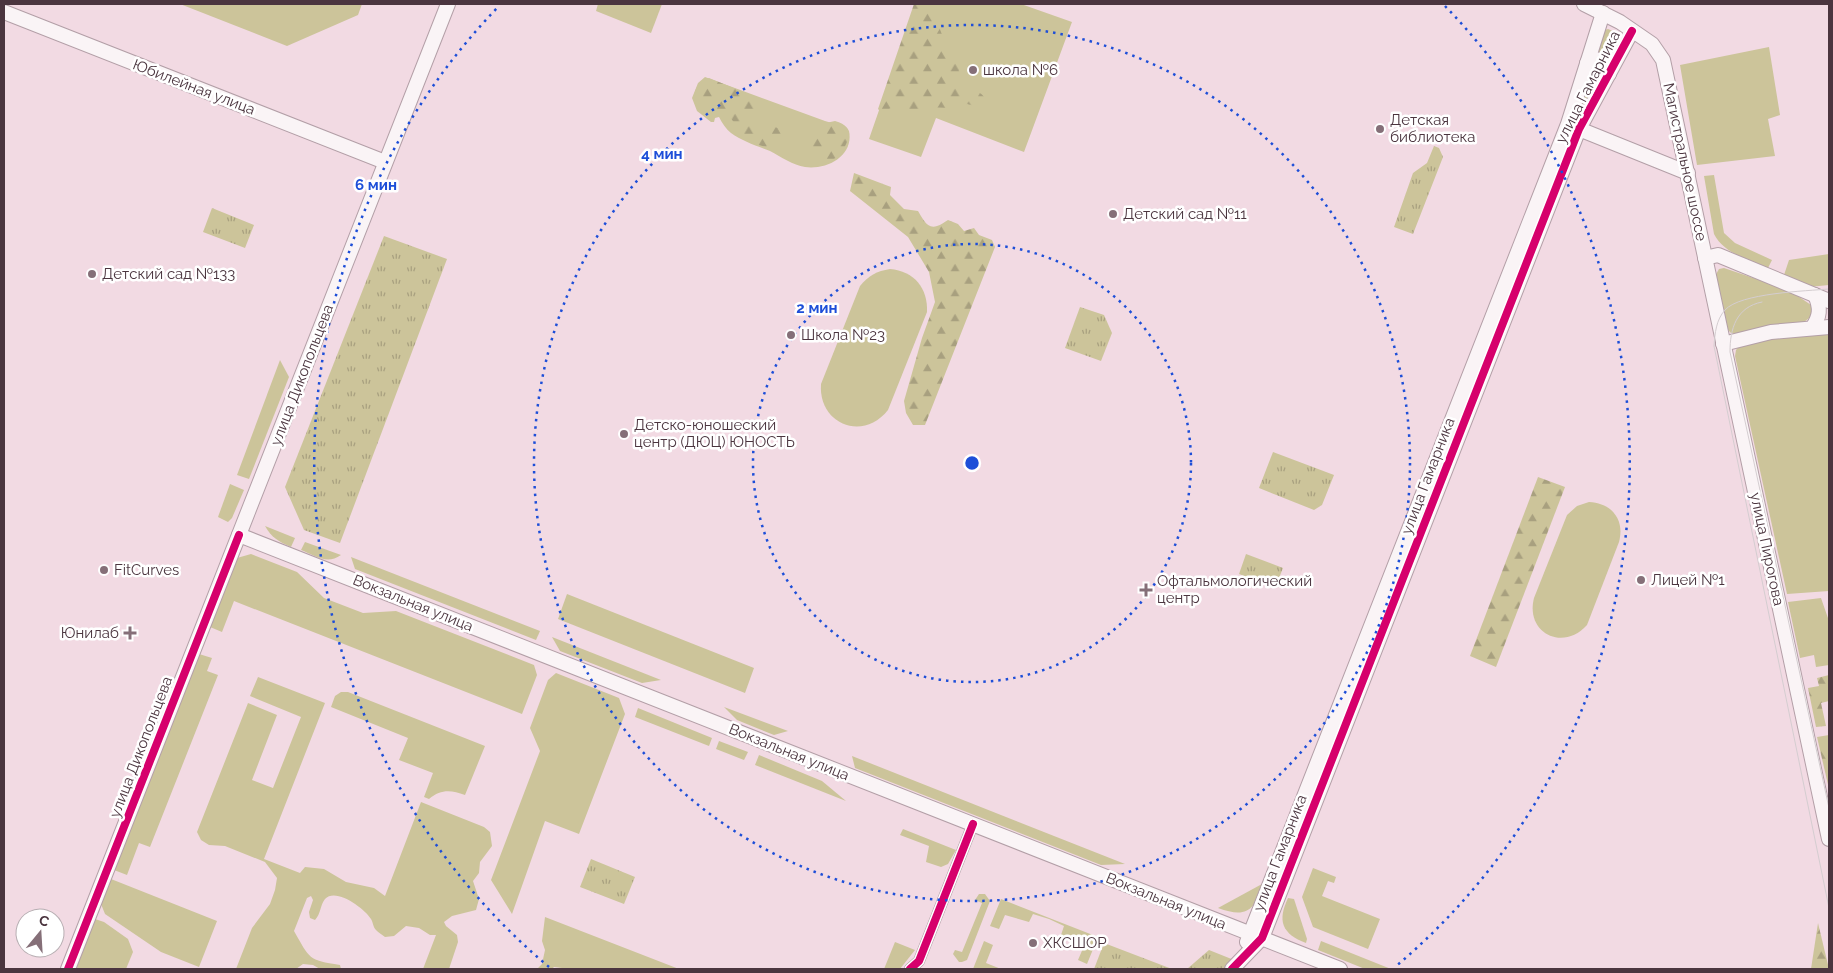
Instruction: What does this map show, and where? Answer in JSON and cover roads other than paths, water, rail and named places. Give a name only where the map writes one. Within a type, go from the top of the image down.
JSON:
[{"type":"main road","name":"улица Дикопольцева","points":[[68,969],[448,4]]},
{"type":"main road","name":"Магистральное шоссе","points":[[1584,4],[1652,44],[1663,60],[1705,258],[1718,255],[1829,301]]},
{"type":"main road","name":"Юбилейная улица","points":[[4,12],[385,162]]},
{"type":"main road","name":"улица Гамарника","points":[[1256,936],[1568,124],[1603,14]]},
{"type":"main road","name":"улица Гамарника","points":[[1256,936],[1579,129],[1632,31]]},
{"type":"main road","points":[[1587,63],[1598,59],[1604,61],[1608,66],[1610,74]]},
{"type":"main road","points":[[1579,129],[1688,173]]},
{"type":"main road","name":"улица Пирогова","points":[[1705,258],[1829,839]]},
{"type":"main road","points":[[1812,328],[1818,319],[1820,306],[1815,295]]},
{"type":"main road","points":[[1724,344],[1771,332],[1829,327]]},
{"type":"main road","name":"Вокзальная улица","points":[[239,535],[1340,969]]},
{"type":"main road","points":[[1236,966],[1256,936]]},
{"type":"street","points":[[910,969],[919,961],[973,824]]},
{"type":"tram line","points":[[1829,289],[1758,296],[1733,304],[1725,310],[1718,322],[1714,346],[1829,908]]},
{"type":"tram line","points":[[1762,302],[1746,309],[1736,320],[1731,335],[1730,352],[1829,808]]},
{"type":"place","name":"школа №6","points":[[973,70]]},
{"type":"place","name":"Детская библиотека","points":[[1380,129]]},
{"type":"place","name":"Детский сад №11","points":[[1113,214]]},
{"type":"place","name":"Детский сад №133","points":[[92,274]]},
{"type":"place","name":"Школа №23","points":[[791,335]]},
{"type":"place","name":"Детско-юношеский центр (ДЮЦ) ЮНОСТЬ","points":[[624,434]]},
{"type":"place","name":"FitCurves","points":[[104,570]]},
{"type":"place","name":"Лицей №1","points":[[1641,580]]},
{"type":"place","name":"Офтальмологический центр","points":[[1146,590]]},
{"type":"place","name":"Юнилаб","points":[[130,633]]},
{"type":"place","name":"ХКСШОР","points":[[1033,943]]}]
